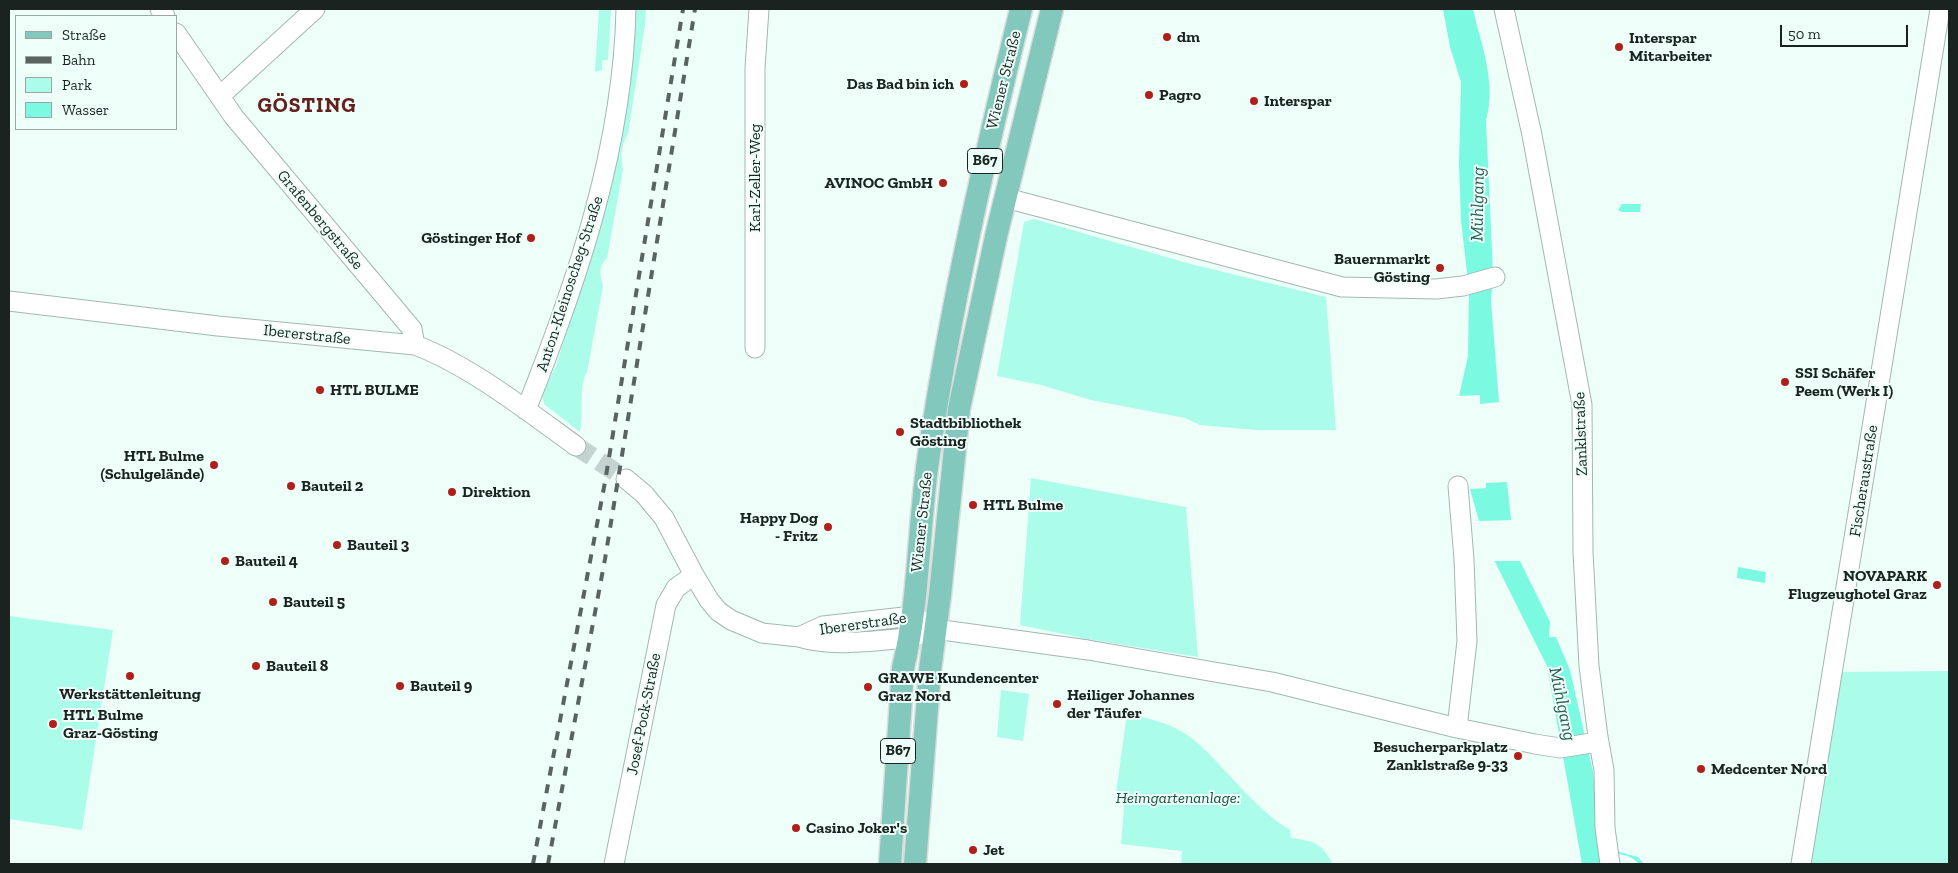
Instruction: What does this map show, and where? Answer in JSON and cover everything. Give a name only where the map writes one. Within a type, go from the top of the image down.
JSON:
[{"type":"main road","name":"Wiener Straße","points":[[890,864],[904,668],[912,627],[929,454],[953,315],[993,123],[1021,9]]},
{"type":"main road","name":"Wiener Straße","points":[[915,864],[930,670],[959,409],[1006,198],[1052,9]]},
{"type":"street","points":[[220,96],[315,9]]},
{"type":"street","name":"Anton-Kleinoscheg-Straße","points":[[526,410],[565,308],[590,234],[617,98],[626,9]]},
{"type":"street","name":"Karl-Zeller-Weg","points":[[756,348],[755,68],[759,9]]},
{"type":"street","name":"Zanklstraße","points":[[1504,9],[1532,135],[1582,405],[1583,552],[1589,666],[1594,742],[1604,770],[1605,828],[1610,864]]},
{"type":"street","name":"Fischeraustraße","points":[[1801,864],[1940,9]]},
{"type":"street","name":"Grafenbergstraße","points":[[178,35],[234,117],[412,329],[415,346]]},
{"type":"street","points":[[1006,198],[1342,287],[1436,289],[1463,286],[1495,277]]},
{"type":"street","name":"Ibererstraße","points":[[9,301],[218,326],[415,346],[436,353],[526,410],[576,446]]},
{"type":"street","name":"Ibererstraße","points":[[626,479],[644,494],[664,518],[709,600],[731,620],[762,633],[799,637],[812,642],[912,627],[935,629]]},
{"type":"street","points":[[1457,728],[1467,641],[1464,559],[1458,486]]},
{"type":"street","name":"Josef-Pock-Straße","points":[[614,864],[666,605],[676,588],[694,575]]},
{"type":"street","points":[[935,629],[1088,650],[1283,684],[1457,728],[1560,748],[1594,742]]},
{"type":"green space","points":[[599,9],[611,9],[608,60],[602,60],[602,70],[595,72]]},
{"type":"green space","points":[[634,9],[646,9],[645,25],[628,134],[622,151],[623,169],[607,258],[601,268],[603,286],[587,372],[584,378],[580,432],[544,404],[542,394],[556,366],[608,196],[632,67]]},
{"type":"green space","points":[[1034,219],[1187,263],[1326,297],[1336,430],[1256,430],[1200,425],[1185,418],[1091,400],[1041,385],[997,376],[1024,222]]},
{"type":"green space","points":[[1031,478],[1186,507],[1198,657],[1087,639],[1020,625]]},
{"type":"green space","name":"HTL Bulme Graz-Gösting","points":[[9,616],[113,630],[82,830],[9,819]]},
{"type":"green space","points":[[1949,671],[1949,864],[1806,864],[1837,672]]},
{"type":"green space","points":[[1001,690],[1029,694],[1023,741],[997,737]]},
{"type":"green space","name":"Heimgartenanlage:","points":[[1127,713],[1162,723],[1187,734],[1206,751],[1251,799],[1290,830],[1291,838],[1306,840],[1321,847],[1333,864],[1181,864],[1182,851],[1121,844],[1125,796],[1116,793]]},
{"type":"water","name":"Mühlgang","points":[[1443,9],[1473,9],[1489,78],[1489,106],[1486,120],[1493,272],[1491,301],[1499,402],[1480,404],[1480,395],[1459,396],[1468,356],[1469,289],[1461,221],[1459,164],[1461,82],[1450,47]]},
{"type":"water","points":[[1622,204],[1641,204],[1640,212],[1622,212],[1618,210]]},
{"type":"water","points":[[1507,482],[1511,520],[1479,521],[1470,489],[1486,488],[1486,483]]},
{"type":"water","name":"Mühlgang","points":[[1518,551],[1520,561],[1550,622],[1549,637],[1556,637],[1570,670],[1593,772],[1600,829],[1605,848],[1638,857],[1644,864],[1639,864],[1632,858],[1624,855],[1606,852],[1607,864],[1582,864],[1547,666],[1492,556]]},
{"type":"water","points":[[1738,567],[1766,572],[1765,583],[1737,578]]},
{"type":"pier","points":[[1518,549],[1521,554],[1520,561],[1493,561],[1490,553],[1518,551]]},
{"type":"tunnel","points":[[576,446],[626,479]]},
{"type":"railway","points":[[533,864],[605,482],[683,9]]},
{"type":"railway","points":[[548,864],[605,559],[695,9]]},
{"type":"place","name":"dm","points":[[1167,37]]},
{"type":"place","name":"Interspar Mitarbeiter","points":[[1619,47]]},
{"type":"place","name":"Das Bad bin ich","points":[[964,84]]},
{"type":"place","name":"Pagro","points":[[1149,95]]},
{"type":"place","name":"Interspar","points":[[1254,101]]},
{"type":"place","name":"AVINOC GmbH","points":[[943,183]]},
{"type":"place","name":"Göstinger Hof","points":[[531,238]]},
{"type":"place","name":"Bauernmarkt Gösting","points":[[1440,268]]},
{"type":"place","name":"SSI Schäfer Peem (Werk I)","points":[[1785,382]]},
{"type":"place","name":"HTL BULME","points":[[320,390]]},
{"type":"place","name":"Stadtbibliothek Gösting","points":[[900,432]]},
{"type":"place","name":"HTL Bulme (Schulgelände)","points":[[214,465]]},
{"type":"place","name":"Bauteil 2","points":[[291,486]]},
{"type":"place","name":"Direktion","points":[[452,492]]},
{"type":"place","name":"HTL Bulme","points":[[973,505]]},
{"type":"place","name":"Happy Dog - Fritz","points":[[828,527]]},
{"type":"place","name":"Bauteil 3","points":[[337,545]]},
{"type":"place","name":"Bauteil 4","points":[[225,561]]},
{"type":"place","name":"NOVAPARK Flugzeughotel Graz","points":[[1937,585]]},
{"type":"place","name":"Bauteil 5","points":[[273,602]]},
{"type":"place","name":"Bauteil 8","points":[[256,666]]},
{"type":"place","name":"Werkstättenleitung","points":[[130,676]]},
{"type":"place","name":"Bauteil 9","points":[[400,686]]},
{"type":"place","name":"GRAWE Kundencenter Graz Nord","points":[[868,687]]},
{"type":"place","name":"Heiliger Johannes der Täufer","points":[[1057,704]]},
{"type":"place","name":"HTL Bulme Graz-Gösting","points":[[53,724]]},
{"type":"place","name":"Besucherparkplatz Zanklstraße 9-33","points":[[1518,756]]},
{"type":"place","name":"Medcenter Nord","points":[[1701,769]]},
{"type":"place","name":"Casino Joker's","points":[[796,828]]},
{"type":"place","name":"Jet","points":[[973,850]]},
{"type":"district","name":"GÖSTING","points":[[307,106]]}]
